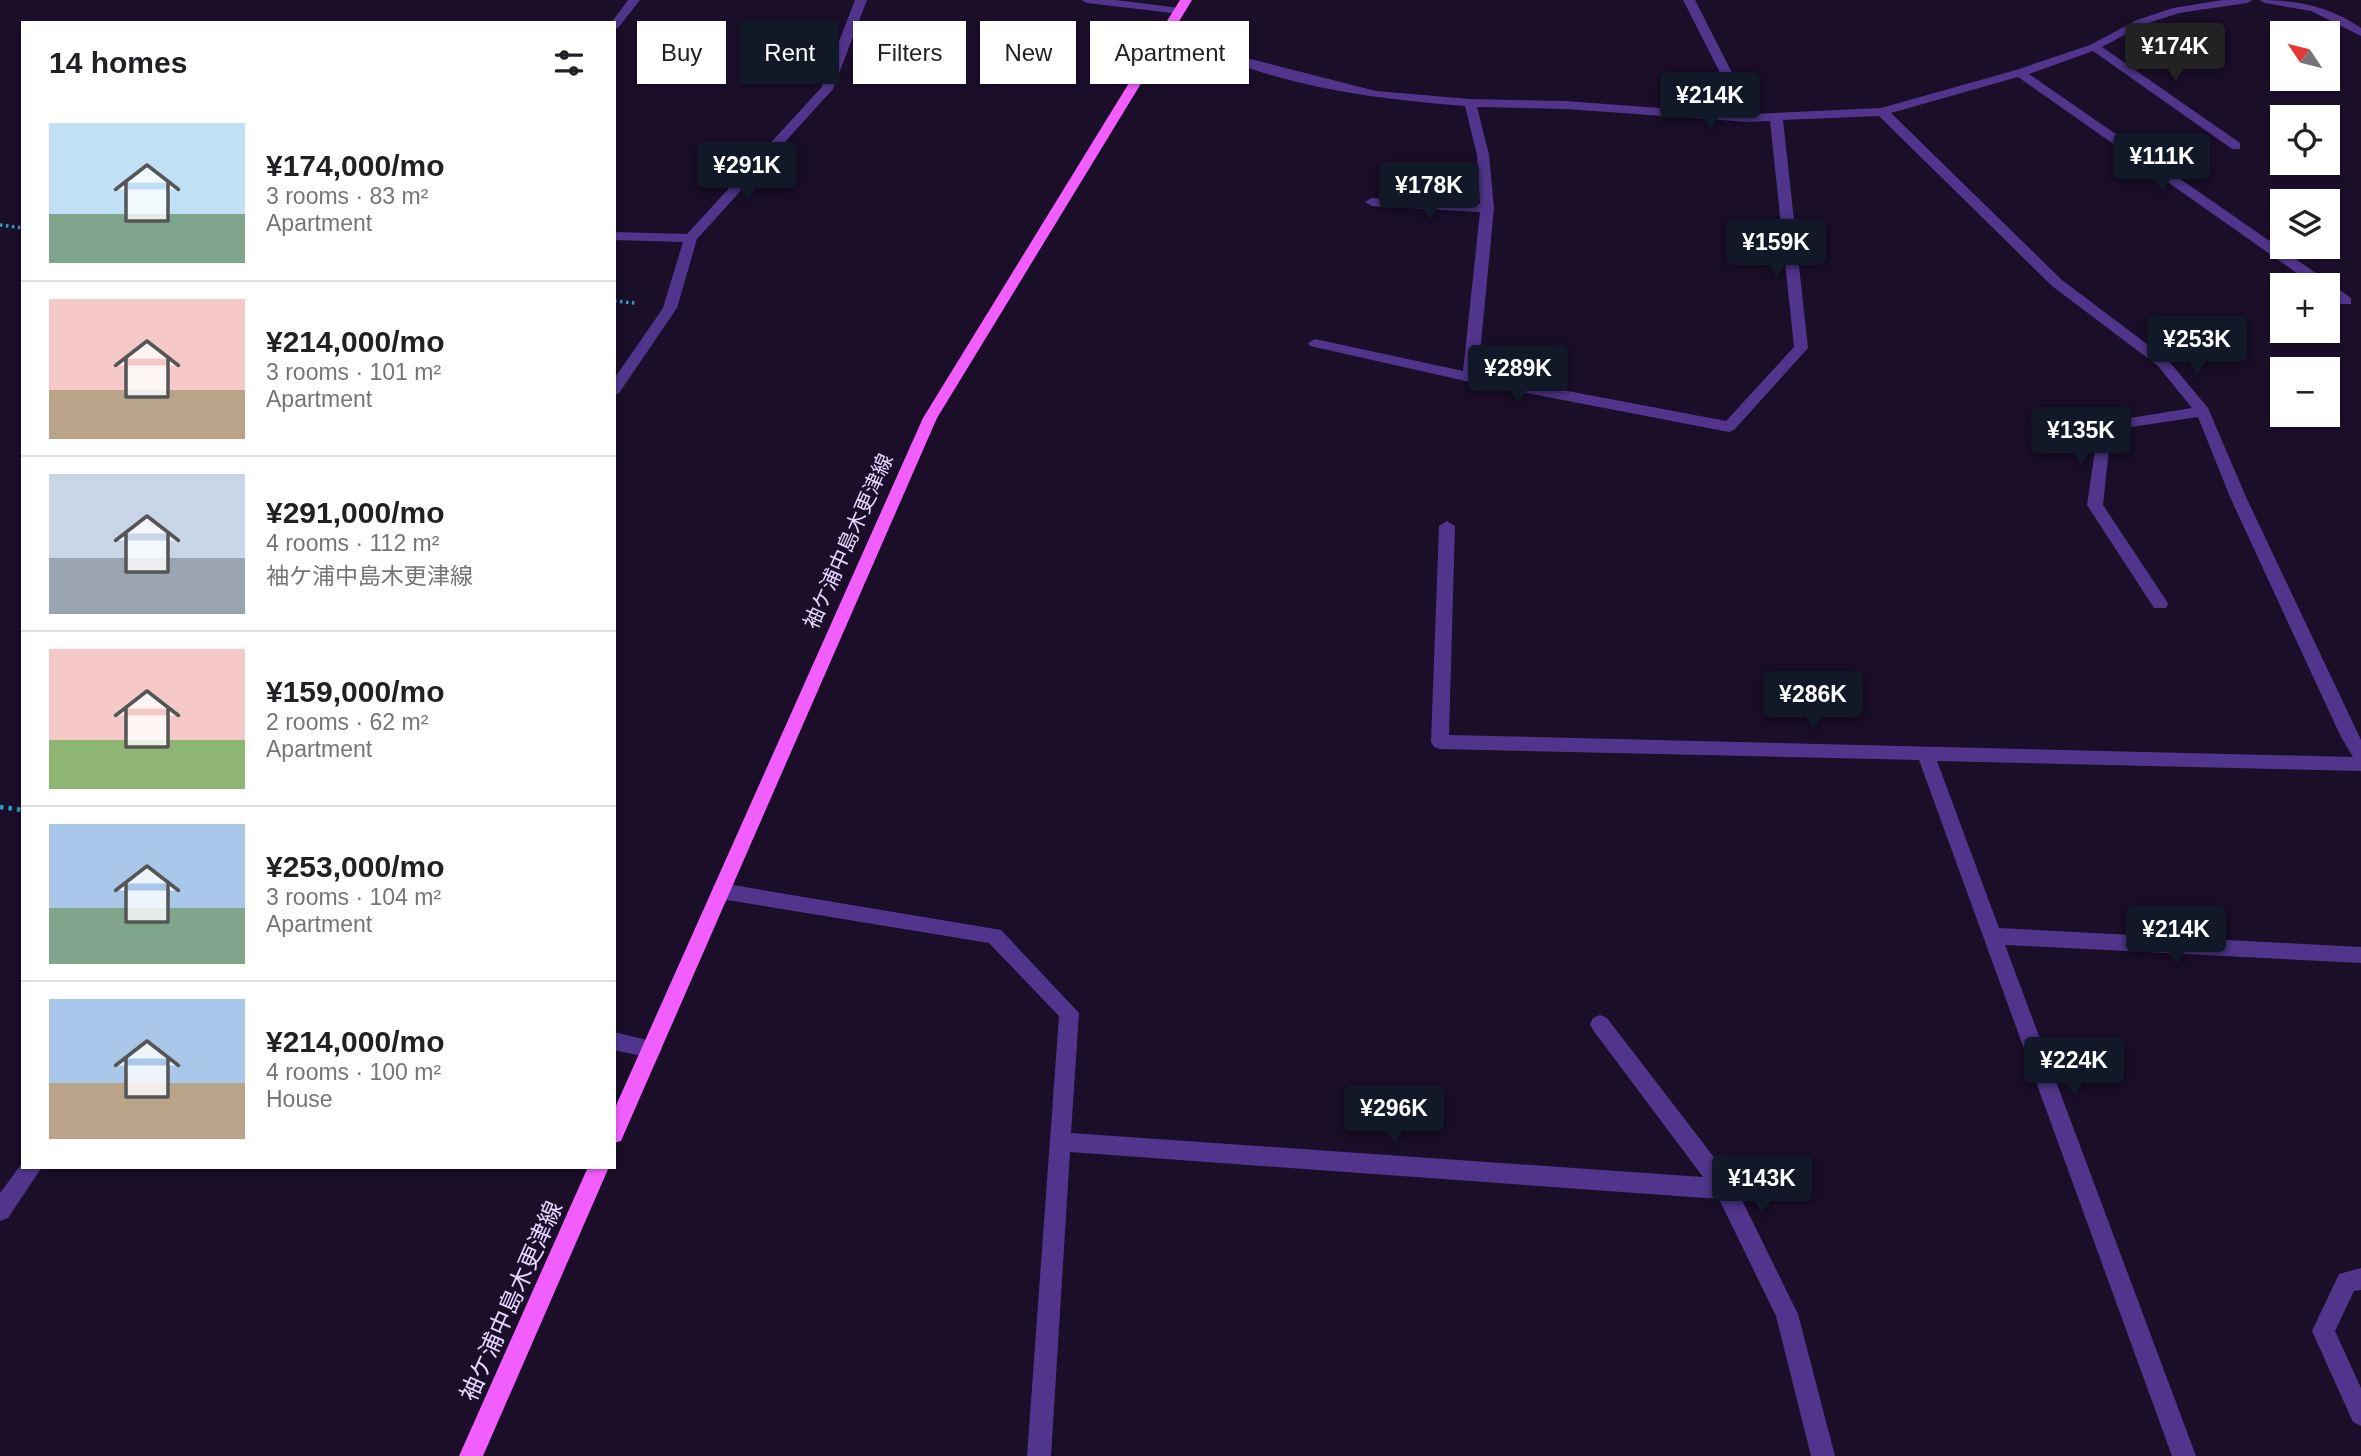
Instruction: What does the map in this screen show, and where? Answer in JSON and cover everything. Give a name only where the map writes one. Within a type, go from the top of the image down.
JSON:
[{"type":"main road","name":"袖ケ浦中島木更津線","points":[[616,1130],[930,418],[1137,84]]},
{"type":"main road","name":"袖ケ浦中島木更津線","points":[[471,1456],[598,1169]]},
{"type":"street","points":[[616,24],[635,0]]},
{"type":"street","points":[[616,387],[670,308],[691,238],[827,89],[861,0]]},
{"type":"street","points":[[1087,0],[1183,6]]},
{"type":"street","points":[[1689,0],[1749,118]]},
{"type":"street","points":[[1249,63],[1376,95],[1470,103],[1565,106],[1749,118],[1882,112],[2020,73],[2094,47],[2141,22],[2176,10],[2247,0]]},
{"type":"street","points":[[2265,0],[2311,6],[2342,19],[2361,33]]},
{"type":"street","points":[[2094,47],[2236,146]]},
{"type":"street","points":[[2020,73],[2305,273]]},
{"type":"street","points":[[1470,103],[1483,155],[1487,208],[1470,377]]},
{"type":"street","points":[[1882,112],[2057,284],[2163,363],[2203,411],[2244,510],[2349,736],[2361,755]]},
{"type":"street","points":[[1315,343],[1470,377],[1730,427],[1801,348],[1776,116]]},
{"type":"street","points":[[1372,202],[1487,208]]},
{"type":"street","points":[[616,236],[691,238]]},
{"type":"street","points":[[2340,297],[2346,301]]},
{"type":"street","points":[[2161,604],[2095,505],[2104,426],[2203,411]]},
{"type":"street","points":[[1447,526],[1440,742],[2361,764]]},
{"type":"street","points":[[1925,753],[2184,1456]]},
{"type":"street","points":[[721,891],[993,936],[1069,1013],[1039,1456]]},
{"type":"street","points":[[1993,936],[2361,955]]},
{"type":"street","points":[[1600,1024],[1725,1189],[1787,1314],[1823,1456]]},
{"type":"street","points":[[616,1041],[652,1049]]},
{"type":"street","points":[[1060,1142],[1725,1189]]},
{"type":"street","points":[[0,1211],[31,1169]]},
{"type":"street","points":[[2361,1279],[2347,1282],[2323,1331],[2361,1414]]},
{"type":"path","points":[[0,225],[21,228]]},
{"type":"path","points":[[0,807],[21,810]]}]
